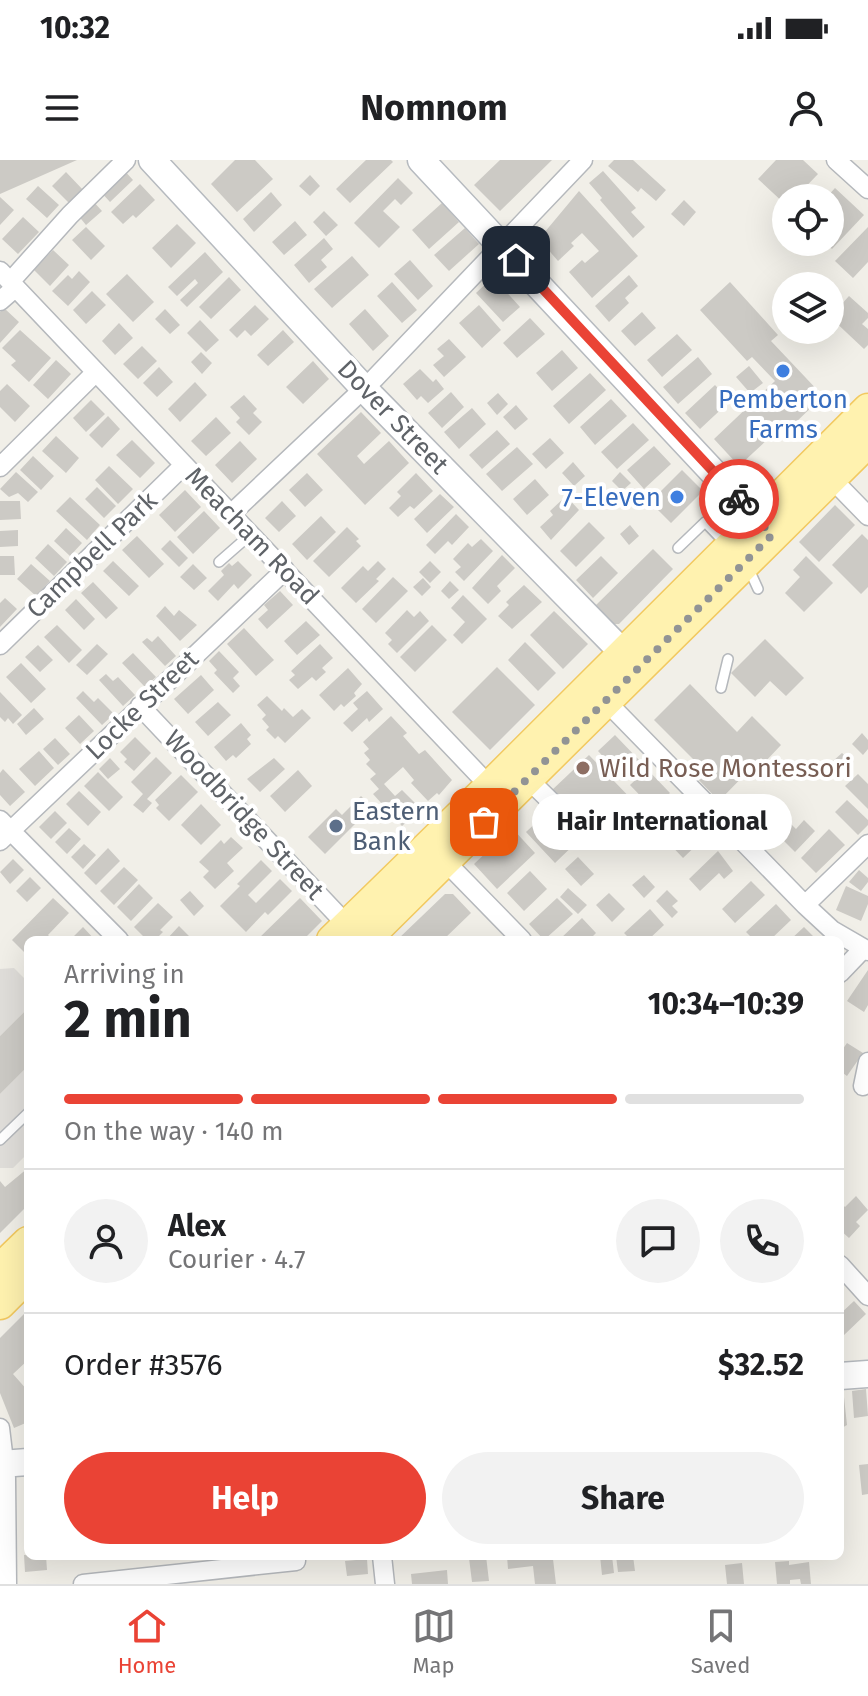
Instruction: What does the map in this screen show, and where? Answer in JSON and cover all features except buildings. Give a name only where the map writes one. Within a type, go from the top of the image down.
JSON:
[{"type":"main road","name":"Dover Street","points":[[152,160],[365,388],[630,660]]},
{"type":"main road","points":[[421,160],[765,527]]},
{"type":"main road","points":[[348,935],[437,853],[765,527],[868,409]]},
{"type":"main road","points":[[765,527],[831,478],[868,442]]},
{"type":"main road","points":[[497,794],[528,779],[598,693]]},
{"type":"main road","points":[[0,1269],[24,1246]]},
{"type":"main road","points":[[0,1304],[24,1280]]},
{"type":"main road","points":[[844,1376],[868,1374]]},
{"type":"street","points":[[0,301],[8,280],[126,160]]},
{"type":"street","points":[[232,513],[365,388],[583,160]]},
{"type":"street","points":[[836,160],[868,189]]},
{"type":"street","name":"Meacham Road","points":[[8,280],[497,794]]},
{"type":"street","points":[[0,467],[96,372]]},
{"type":"street","name":"Campbell Park","points":[[0,645],[184,465]]},
{"type":"street","points":[[831,478],[868,516]]},
{"type":"street","name":"Locke Street","points":[[4,831],[285,570]]},
{"type":"street","points":[[598,693],[805,905],[842,936]]},
{"type":"street","name":"Woodbridge Street","points":[[140,706],[348,935]]},
{"type":"street","points":[[528,779],[583,833]]},
{"type":"street","points":[[4,831],[115,936]]},
{"type":"street","points":[[805,905],[868,844]]},
{"type":"street","points":[[437,853],[518,936]]},
{"type":"street","points":[[844,937],[866,950],[844,969]]},
{"type":"street","points":[[863,1086],[868,1062]]},
{"type":"street","points":[[844,1269],[868,1296]]},
{"type":"street","points":[[0,1428],[11,1463],[7,1584]]},
{"type":"street","points":[[382,1560],[385,1584]]},
{"type":"street","points":[[83,1584],[296,1561]]},
{"type":"lane","points":[[678,548],[705,522],[737,554],[758,589]]},
{"type":"lane","points":[[219,562],[251,534]]},
{"type":"lane","points":[[721,688],[728,659]]},
{"type":"lane","points":[[0,1140],[24,1117]]},
{"type":"shaded area","points":[[14,968],[24,978],[24,1012],[0,1036],[0,969]]},
{"type":"shaded area","points":[[24,1070],[24,1157],[13,1168],[0,1168],[0,1094]]},
{"type":"way so far","points":[[484,822],[772,535],[739,499]]},
{"type":"place","name":"Pemberton Farms","points":[[783,371]]},
{"type":"place","name":"7-Eleven","points":[[677,497]]},
{"type":"place","name":"Wild Rose Montessori","points":[[583,768]]},
{"type":"place","name":"Hair International","points":[[484,822]]},
{"type":"place","name":"Eastern Bank","points":[[336,826]]},
{"type":"route","points":[[516,260],[739,499]]}]
